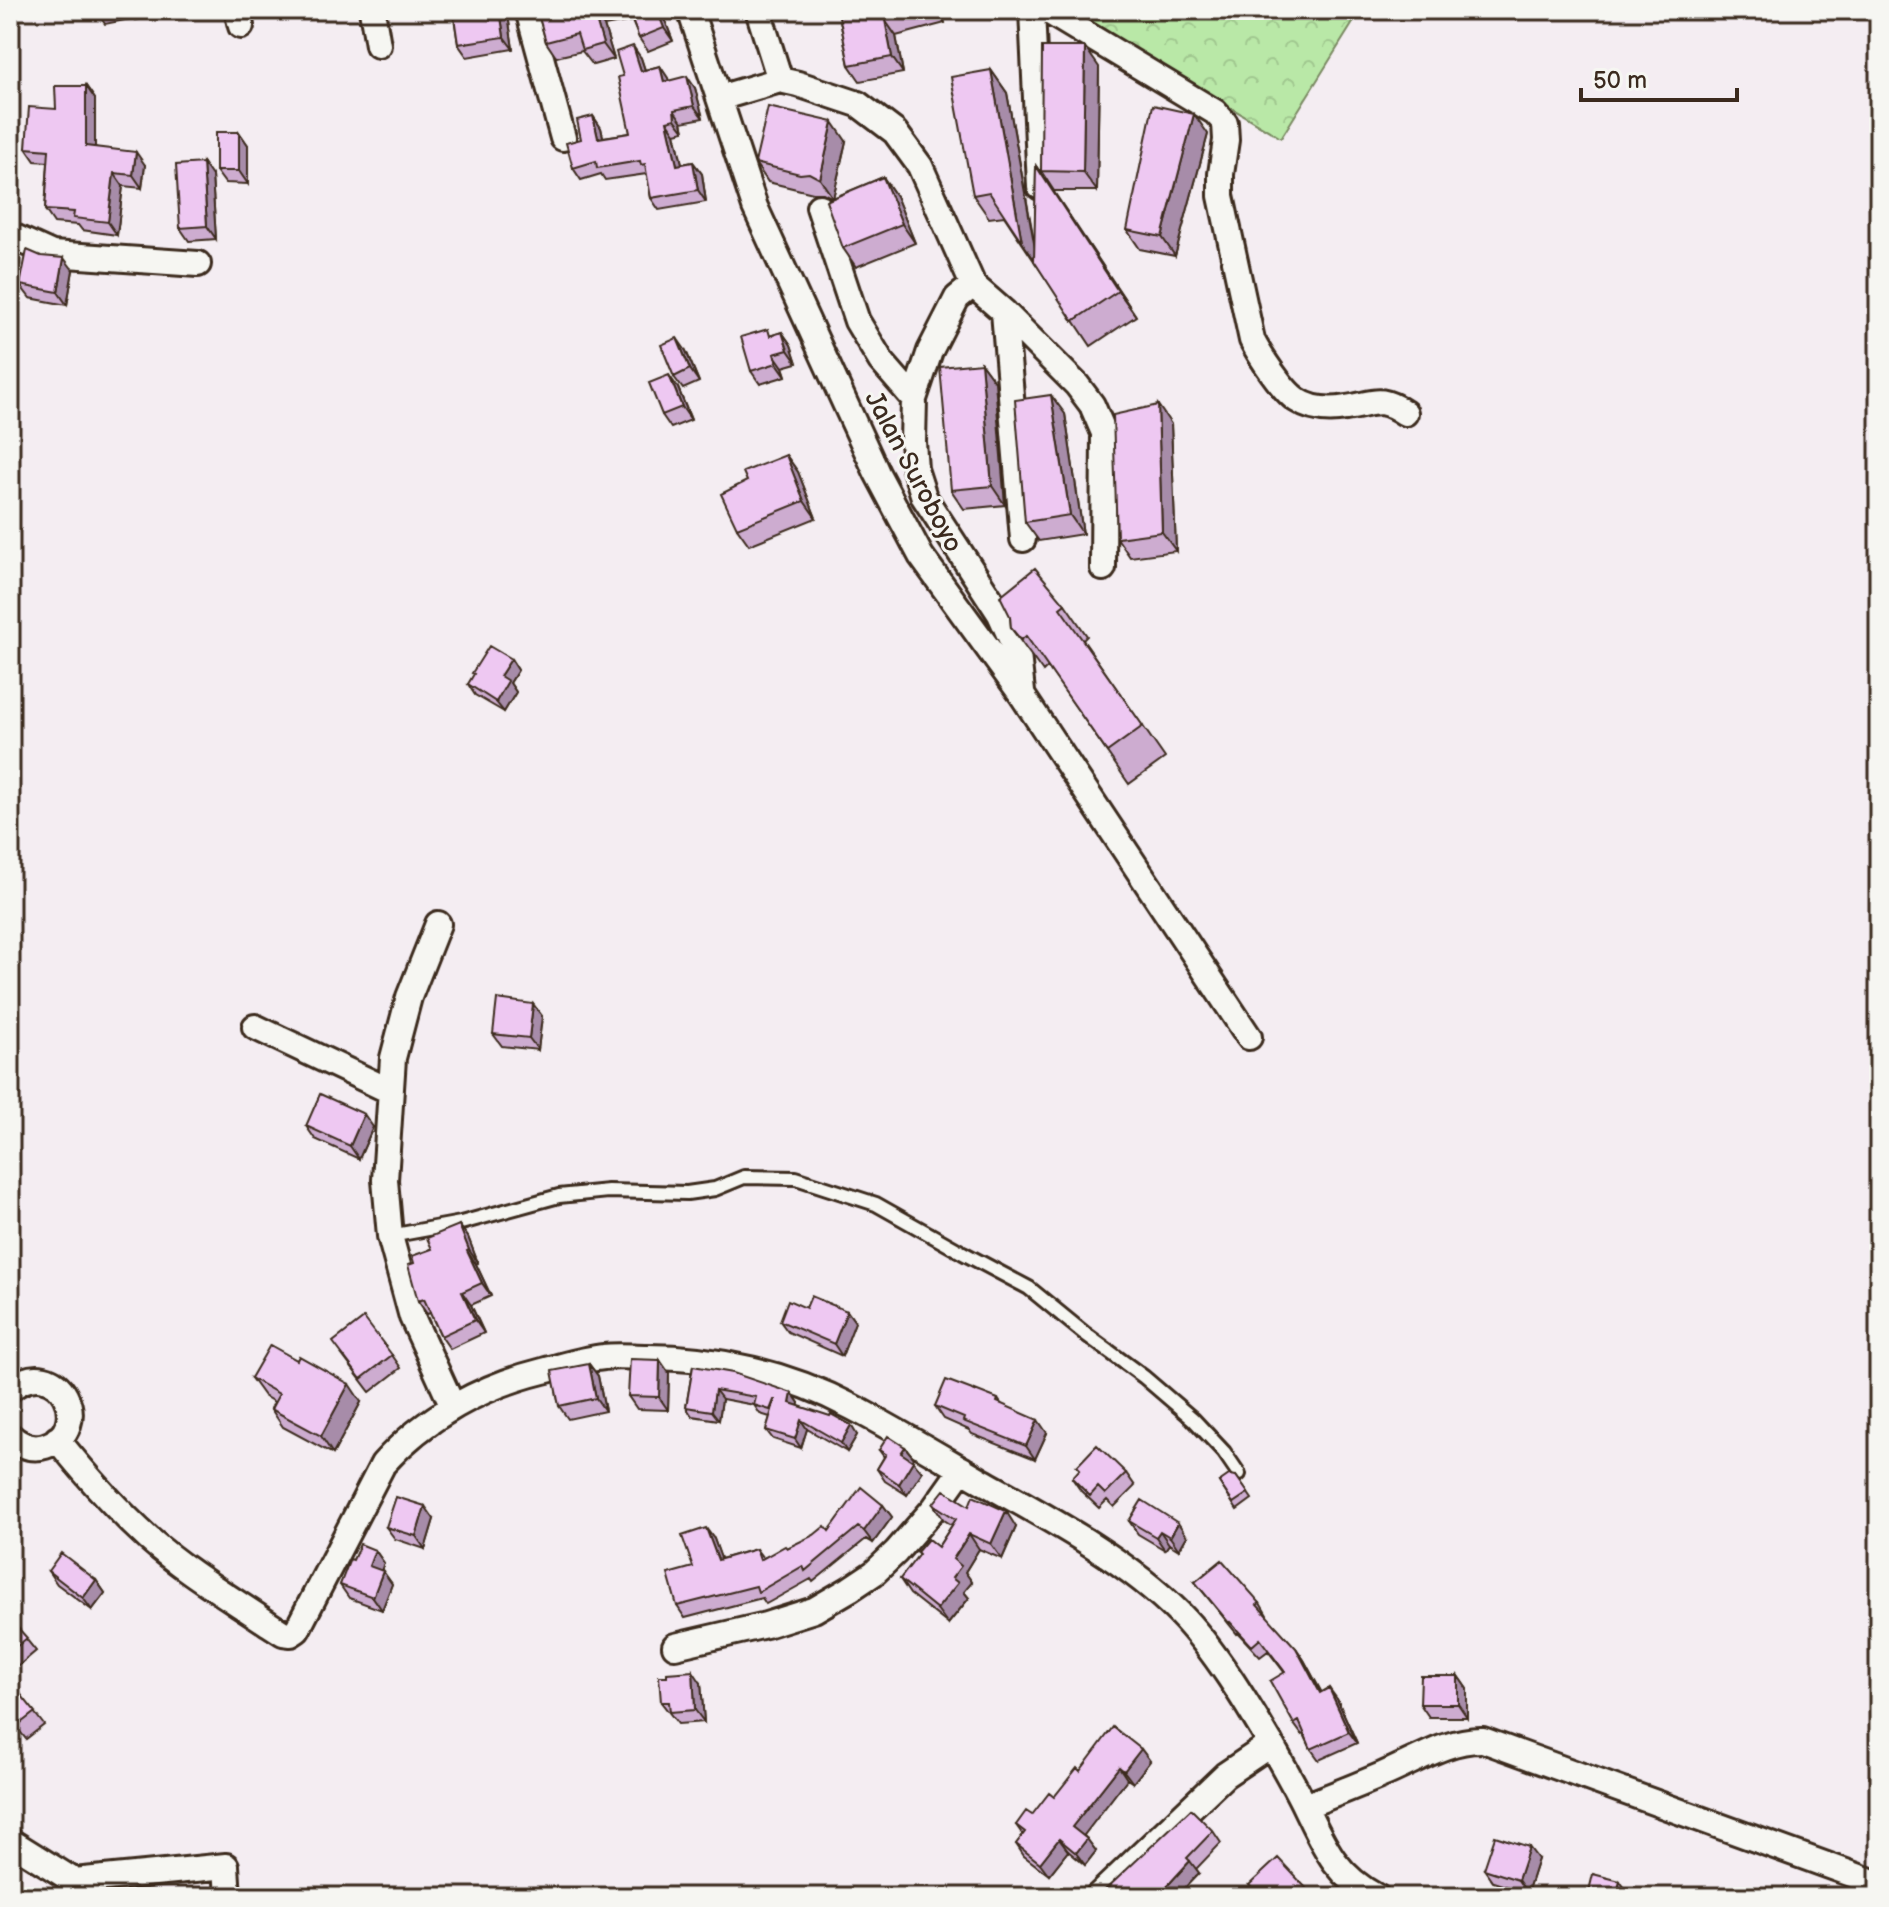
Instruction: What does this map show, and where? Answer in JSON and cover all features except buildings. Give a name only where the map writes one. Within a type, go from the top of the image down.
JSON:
[{"type":"street","points":[[372,10],[378,45]]},
{"type":"street","points":[[528,10],[563,138]]},
{"type":"street","name":"Jalan Suroboyo","points":[[690,10],[755,207],[877,473],[921,556],[1022,695],[1249,1037]]},
{"type":"street","points":[[758,10],[780,80]]},
{"type":"street","points":[[1032,10],[1040,187]]},
{"type":"street","points":[[1046,10],[1215,112],[1225,123],[1221,196],[1252,340],[1261,359],[1296,399],[1324,410],[1381,401],[1405,413]]},
{"type":"street","points":[[719,98],[780,80],[858,104],[895,132],[920,166],[973,285],[1077,385],[1092,405],[1104,433],[1103,568]]},
{"type":"street","points":[[819,207],[857,321],[881,361],[914,399]]},
{"type":"street","points":[[10,235],[52,254],[198,264]]},
{"type":"street","points":[[973,285],[957,298],[930,351],[914,399],[915,469],[924,497],[1000,614],[1009,633],[1018,654],[1022,695]]},
{"type":"street","points":[[1004,312],[1023,539]]},
{"type":"street","points":[[438,924],[409,997],[393,1058],[385,1180],[390,1236],[412,1317],[453,1407]]},
{"type":"street","points":[[255,1027],[390,1091]]},
{"type":"street","points":[[57,1439],[149,1539],[269,1624],[283,1633],[291,1634],[297,1630],[383,1464],[402,1443],[427,1423],[478,1393],[517,1379],[604,1357],[680,1357],[732,1364],[774,1376],[850,1406],[962,1469],[1056,1523],[1127,1569],[1156,1592],[1180,1614],[1215,1656],[1271,1744],[1329,1855],[1343,1874],[1377,1897]]},
{"type":"street","points":[[10,1389],[30,1378],[52,1381],[67,1398],[70,1409],[65,1431],[48,1445],[27,1447],[13,1442]]},
{"type":"street","points":[[675,1646],[766,1625],[814,1610],[850,1589],[874,1573],[896,1552],[935,1507],[962,1469]]},
{"type":"street","points":[[1305,1806],[1466,1739],[1483,1740],[1879,1884]]},
{"type":"street","points":[[1097,1897],[1225,1775],[1271,1744]]},
{"type":"street","points":[[10,1841],[74,1889],[226,1866],[228,1897]]},
{"type":"lane","points":[[390,1236],[461,1223],[559,1196],[608,1191],[687,1193],[715,1189],[744,1177],[796,1178],[876,1204],[1029,1288],[1193,1419],[1224,1452],[1239,1474]]},
{"type":"green space","points":[[1069,10],[1361,10],[1281,138]]}]
